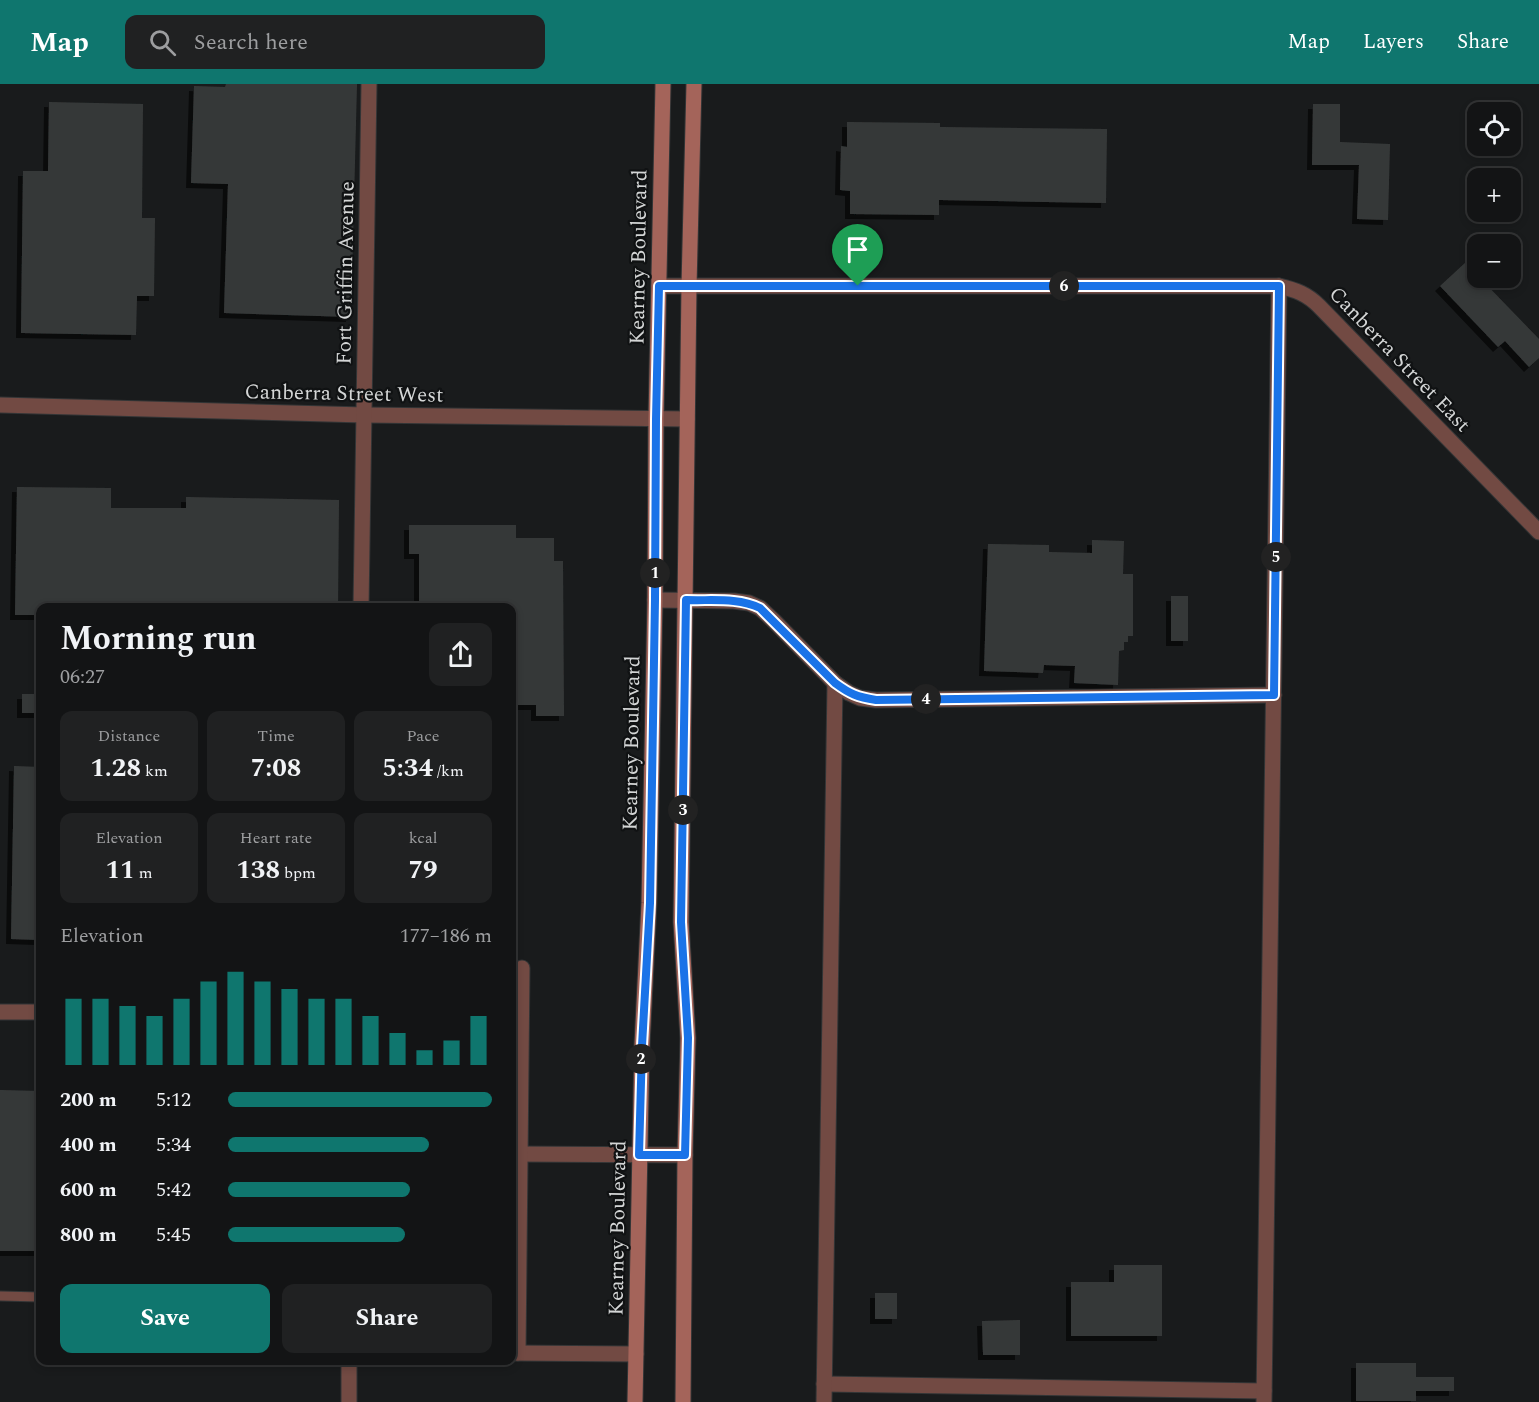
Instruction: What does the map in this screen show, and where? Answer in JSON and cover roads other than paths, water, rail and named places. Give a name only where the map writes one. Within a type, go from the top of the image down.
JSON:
[{"type":"street","name":"Fort Griffin Avenue","points":[[361,603],[369,84]]},
{"type":"street","name":"Kearney Boulevard","points":[[635,1402],[642,1046],[650,903],[663,84]]},
{"type":"street","points":[[683,1402],[688,1038],[681,922],[689,286],[694,84]]},
{"type":"street","name":"Canberra Street East","points":[[659,286],[1279,286],[1295,290],[1310,297],[1539,532]]},
{"type":"street","points":[[824,1384],[1264,1396],[1279,286]]},
{"type":"street","name":"Canberra Street West","points":[[0,405],[364,415],[687,419]]},
{"type":"street","points":[[655,600],[734,601],[749,603],[760,608],[835,683],[860,698],[876,700],[1274,695]]},
{"type":"street","points":[[824,1402],[835,683]]},
{"type":"street","points":[[522,968],[516,1154],[685,1155]]},
{"type":"street","points":[[0,1011],[36,1012]]},
{"type":"street","points":[[516,1353],[636,1354]]},
{"type":"street","points":[[349,1365],[349,1402]]},
{"type":"lane","points":[[0,1296],[36,1297]]}]
